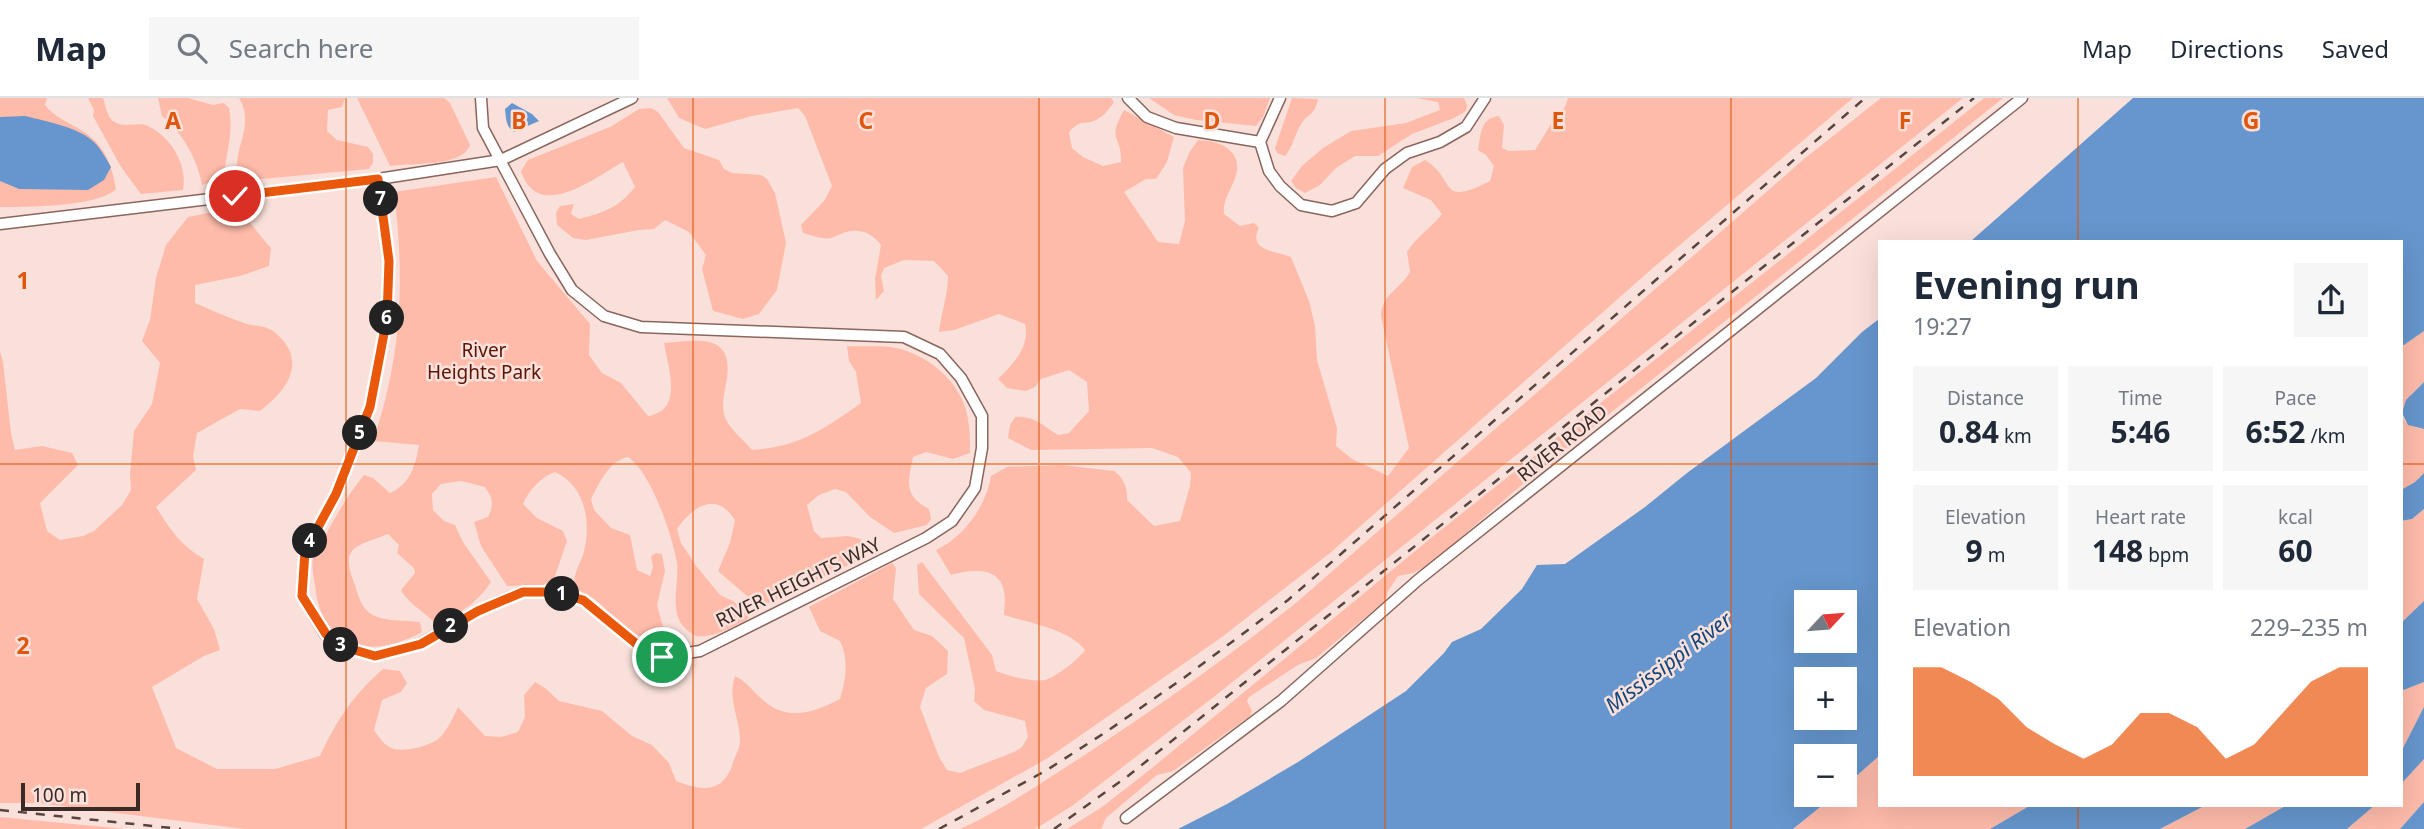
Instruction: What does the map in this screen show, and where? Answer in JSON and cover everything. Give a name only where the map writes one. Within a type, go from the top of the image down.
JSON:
[{"type":"street","name":"RIVER HEIGHTS WAY","points":[[378,179],[389,261],[387,318],[375,382],[370,407],[336,494],[305,551],[302,596],[326,634],[344,647],[375,656],[421,644],[478,611],[523,592],[554,592],[583,600],[639,646],[662,657],[699,651],[926,538],[952,521],[975,488],[982,448],[982,416],[961,378],[940,354],[904,337],[641,327],[604,316],[572,290],[550,254],[484,128],[481,98]]},
{"type":"street","points":[[0,224],[378,179],[501,160],[632,98]]},
{"type":"street","points":[[1128,98],[1147,117],[1176,128],[1260,142]]},
{"type":"street","points":[[1280,98],[1260,142],[1269,171],[1280,186],[1301,205],[1332,211],[1356,203],[1385,169],[1407,153],[1440,142],[1466,127],[1485,98]]},
{"type":"street","name":"RIVER ROAD","points":[[1126,818],[1281,701],[1418,580],[2022,98]]},
{"type":"green space","points":[[0,98],[47,98],[45,105],[49,109],[89,136],[101,148],[112,171],[116,189],[107,195],[78,203],[0,207]]},
{"type":"green space","points":[[88,98],[103,98],[108,114],[115,122],[148,126],[164,137],[180,162],[183,190],[141,194],[121,167],[93,116],[94,110]]},
{"type":"green space","points":[[158,98],[188,98],[213,105],[224,103],[229,108],[230,135],[223,179],[202,185],[192,156],[182,138],[162,116]]},
{"type":"green space","points":[[239,98],[345,98],[342,107],[328,110],[327,131],[337,140],[368,147],[373,154],[373,163],[369,169],[242,181],[237,162],[245,121]]},
{"type":"green space","points":[[357,98],[444,98],[450,103],[470,145],[465,152],[447,161],[390,166]]},
{"type":"green space","points":[[667,98],[1111,98],[1114,102],[1101,116],[1080,124],[1069,132],[1072,148],[1083,157],[1103,166],[1121,162],[1115,133],[1124,110],[1174,137],[1167,162],[1156,179],[1146,179],[1124,192],[1158,242],[1179,244],[1185,221],[1183,168],[1189,153],[1198,140],[1223,145],[1231,151],[1237,163],[1224,214],[1240,226],[1254,223],[1259,228],[1256,236],[1260,246],[1291,257],[1309,301],[1315,326],[1317,360],[1337,428],[1336,446],[1352,459],[1388,476],[1409,448],[1381,316],[1382,308],[1410,272],[1407,252],[1442,214],[1431,200],[1403,188],[1412,167],[1425,160],[1435,167],[1450,188],[1462,192],[1473,189],[1490,181],[1494,166],[1486,155],[1478,150],[1482,128],[1488,120],[1499,116],[1504,125],[1502,148],[1509,151],[1535,150],[1556,116],[1565,107],[1568,98],[1853,98],[1654,267],[1330,553],[1222,637],[1048,758],[921,829],[244,829],[37,803],[0,803],[0,351],[15,450],[42,446],[72,453],[78,465],[40,503],[47,531],[60,540],[94,531],[122,505],[131,490],[134,431],[152,404],[160,363],[142,341],[150,320],[156,278],[166,245],[188,217],[233,208],[249,221],[271,248],[269,266],[240,276],[195,285],[195,303],[240,322],[273,331],[290,352],[291,373],[279,393],[260,411],[240,409],[197,433],[193,456],[196,470],[156,507],[176,536],[204,559],[197,599],[214,629],[220,650],[204,656],[152,687],[176,748],[217,769],[275,769],[320,756],[347,709],[363,688],[383,669],[400,671],[407,683],[401,692],[382,700],[374,730],[390,748],[416,748],[437,740],[447,729],[458,707],[485,736],[501,737],[518,732],[525,717],[524,695],[535,682],[559,701],[602,711],[632,736],[652,745],[669,763],[676,781],[694,787],[710,787],[724,780],[729,773],[739,746],[732,693],[735,676],[764,701],[782,711],[802,713],[840,699],[846,670],[843,648],[840,641],[820,631],[809,607],[892,563],[896,568],[893,599],[914,630],[932,636],[948,651],[947,674],[926,688],[920,707],[939,757],[947,770],[960,773],[1022,747],[1028,737],[1025,721],[984,710],[974,701],[975,689],[964,638],[919,594],[917,565],[922,562],[992,655],[996,671],[1020,678],[1045,680],[1067,667],[1085,650],[1059,632],[1004,615],[1005,595],[997,577],[975,571],[951,575],[936,550],[964,529],[979,509],[991,476],[1007,467],[1062,465],[1114,471],[1125,484],[1127,500],[1154,526],[1180,521],[1191,473],[1178,457],[1152,448],[1031,450],[1008,438],[1010,425],[1015,417],[1033,419],[1058,435],[1069,433],[1089,411],[1087,382],[1069,370],[1041,379],[1035,387],[1026,391],[1007,388],[998,379],[1015,361],[1023,347],[1025,324],[999,314],[954,330],[939,332],[948,276],[934,261],[904,260],[884,268],[881,276],[884,291],[876,300],[875,279],[881,245],[874,238],[857,231],[828,238],[803,233],[801,225],[824,201],[832,186],[805,116],[798,108],[752,116],[705,129],[679,118]]},
{"type":"green space","points":[[1149,98],[1270,98],[1263,117],[1256,126],[1174,115]]},
{"type":"green space","points":[[1292,98],[1318,99],[1315,109],[1302,122],[1285,156],[1277,153],[1275,148]]},
{"type":"green space","points":[[1416,98],[1464,98],[1466,111],[1412,134],[1378,156],[1355,156],[1336,168],[1320,185],[1305,193],[1291,181],[1302,166],[1323,148],[1351,131],[1406,123],[1440,110],[1438,102]]},
{"type":"green space","points":[[1881,98],[1963,98],[1215,696],[1072,806],[1035,829],[960,829],[1021,796],[1108,740],[1297,602],[1804,159]]},
{"type":"green space","points":[[1984,98],[2003,98],[1532,476],[1429,565],[1413,573],[1398,576],[1385,601],[1316,658],[1298,665],[1249,697],[1247,701],[1252,711],[1250,716],[1173,771],[1157,775],[1106,818],[1101,829],[1067,829],[1102,807],[1152,768],[1431,538]]},
{"type":"green space","points":[[651,108],[658,112],[684,148],[719,160],[724,169],[732,173],[761,175],[767,179],[775,193],[786,243],[777,290],[759,314],[743,319],[713,311],[702,269],[706,255],[689,232],[665,220],[654,229],[586,240],[573,238],[557,225],[556,213],[560,206],[574,204],[571,214],[579,219],[610,208],[623,200],[635,187],[623,162],[582,186],[553,195],[540,194],[529,186],[521,171],[528,160],[610,127],[639,109]]},
{"type":"green space","name":"River Heights Park","points":[[496,177],[537,261],[590,324],[589,355],[602,373],[621,383],[648,416],[666,406],[670,397],[670,376],[664,343],[702,341],[720,347],[726,355],[728,367],[723,400],[725,417],[752,450],[797,441],[835,421],[861,403],[856,372],[849,361],[847,346],[896,348],[918,356],[939,370],[956,388],[962,399],[968,421],[970,453],[953,459],[926,452],[913,457],[909,487],[915,498],[929,509],[931,519],[927,525],[894,533],[870,517],[846,492],[835,489],[819,495],[807,505],[814,531],[821,538],[848,536],[861,539],[863,558],[760,607],[718,571],[730,543],[735,520],[720,506],[704,505],[690,514],[677,529],[681,543],[720,595],[733,601],[749,615],[747,620],[722,631],[709,636],[696,636],[683,626],[677,615],[677,563],[660,506],[637,465],[628,457],[621,459],[606,473],[591,499],[594,510],[611,528],[630,535],[637,570],[650,576],[653,567],[651,556],[662,554],[665,571],[657,605],[665,634],[664,643],[628,630],[598,602],[575,586],[575,574],[586,543],[586,519],[580,496],[565,478],[555,472],[545,477],[532,489],[523,504],[537,518],[563,531],[567,541],[554,579],[543,585],[507,586],[481,546],[474,522],[488,517],[491,509],[491,498],[485,487],[461,481],[441,484],[432,494],[433,510],[444,521],[455,525],[463,542],[491,582],[467,607],[435,623],[403,594],[401,590],[415,573],[414,568],[397,553],[399,545],[388,534],[359,545],[350,555],[349,562],[357,593],[362,604],[376,617],[420,622],[422,632],[385,646],[368,647],[338,636],[327,624],[319,607],[313,572],[314,556],[341,508],[364,475],[373,478],[390,493],[407,480],[416,461],[419,445],[373,441],[390,379],[398,318],[400,287],[394,192]]},
{"type":"green space","points":[[2424,331],[2424,382],[2411,395],[2403,409],[2403,346]]},
{"type":"green space","points":[[2403,416],[2406,422],[2424,429],[2424,473],[2403,489]]},
{"type":"green space","points":[[2424,509],[2424,601],[2403,621],[2403,521],[2412,519]]},
{"type":"green space","points":[[2424,682],[2424,708],[2403,748],[2403,690]]},
{"type":"green space","points":[[1878,757],[1878,807],[2028,807],[1990,829],[1793,829],[1820,807],[1857,807],[1857,775]]},
{"type":"green space","points":[[2424,759],[2424,802],[2400,829],[2347,829],[2373,807],[2403,807],[2403,782]]},
{"type":"green space","points":[[2202,807],[2284,807],[2245,829],[2160,829]]},
{"type":"green space","points":[[0,817],[125,829],[0,829]]},
{"type":"water","points":[[2133,98],[2424,98],[2424,331],[2403,346],[2403,240],[1972,240]]},
{"type":"water","points":[[512,103],[539,121],[514,132],[511,130],[505,109]]},
{"type":"water","points":[[25,116],[63,126],[89,138],[111,167],[104,180],[88,190],[19,189],[0,181],[0,117]]},
{"type":"water","name":"Mississippi River","points":[[1878,320],[1878,757],[1857,775],[1857,744],[1794,744],[1794,807],[1820,807],[1793,829],[1178,829],[1298,762],[1406,691],[1452,642],[1481,629],[1522,589],[1537,565],[1565,564],[1645,507],[1816,378]]},
{"type":"water","points":[[2424,382],[2424,429],[2408,425],[2403,415],[2406,400]]},
{"type":"water","points":[[2424,473],[2424,509],[2412,519],[2403,521],[2403,489]]},
{"type":"water","points":[[2424,601],[2424,682],[2403,690],[2403,621]]},
{"type":"water","points":[[2424,707],[2424,759],[2403,782],[2403,748]]},
{"type":"water","points":[[2424,802],[2424,829],[2400,829]]},
{"type":"water","points":[[2028,807],[2202,807],[2160,829],[1990,829]]},
{"type":"water","points":[[2284,807],[2373,807],[2347,829],[2245,829]]},
{"type":"railway","points":[[939,829],[1047,770],[1106,732],[1288,600],[1865,98]]},
{"type":"railway","points":[[1054,829],[1128,776],[1974,98]]},
{"type":"railway","points":[[0,810],[181,829]]},
{"type":"route","points":[[235,196],[378,179],[389,261],[387,318],[370,407],[336,494],[305,551],[302,596],[326,634],[344,647],[375,656],[421,644],[478,611],[523,592],[554,592],[583,600],[639,646],[662,657]]}]
